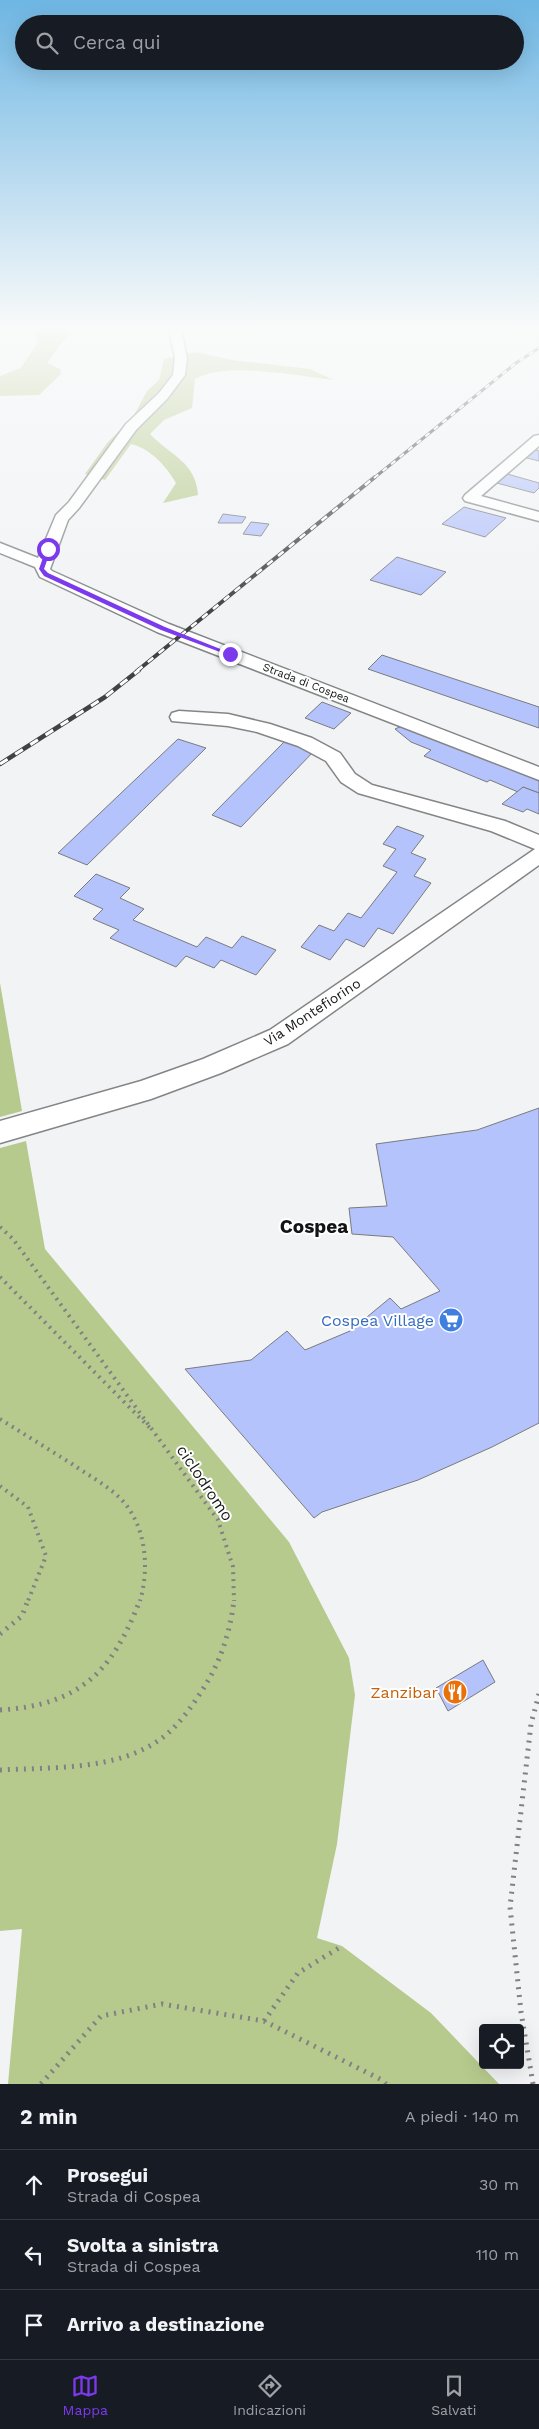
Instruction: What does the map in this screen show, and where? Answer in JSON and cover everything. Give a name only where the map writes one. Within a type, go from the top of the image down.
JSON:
[{"type":"street","points":[[0,548],[43,565],[61,518],[74,505],[136,422]]},
{"type":"street","points":[[539,439],[470,498],[539,517]]},
{"type":"street","name":"Strada di Cospea","points":[[43,565],[42,569],[46,574],[163,628],[539,774]]},
{"type":"street","points":[[179,717],[228,720],[263,728],[305,742],[332,757],[348,778],[365,789],[498,826],[539,844]]},
{"type":"street","name":"Via Montefiorino","points":[[0,1132],[90,1107],[233,1059],[279,1037],[539,855]]},
{"type":"path","name":"ciclodromo","points":[[0,1227],[13,1238],[218,1520],[229,1548],[234,1576],[233,1615],[222,1652],[202,1692],[164,1737],[132,1753],[100,1763],[0,1770]]},
{"type":"path","points":[[0,1277],[158,1437]]},
{"type":"path","points":[[0,1419],[109,1489],[128,1506],[138,1526],[145,1554],[144,1588],[132,1621],[114,1651],[97,1673],[74,1693],[45,1703],[15,1710],[0,1710]]},
{"type":"path","points":[[0,1486],[28,1507],[46,1556],[22,1616],[0,1634]]},
{"type":"path","points":[[533,2084],[520,2012],[510,1907],[531,1724],[539,1694]]},
{"type":"path","points":[[264,2021],[298,1973],[342,1946]]},
{"type":"path","points":[[41,2084],[101,2016],[162,2004],[264,2021],[382,2080],[386,2084]]},
{"type":"green space","points":[[128,422],[162,422],[150,434],[187,467],[193,475],[198,495],[163,503],[176,483],[157,459],[145,450],[131,444],[105,480],[85,474],[108,442]]},
{"type":"green space","points":[[0,983],[22,1111],[0,1117]]},
{"type":"green space","points":[[26,1141],[45,1249],[289,1542],[349,1658],[355,1695],[337,1844],[317,1938],[342,1946],[431,2013],[479,2063],[479,2069],[485,2069],[499,2084],[8,2084],[22,1929],[0,1931],[0,1148]]},
{"type":"building","points":[[532,449],[539,451],[539,461],[523,457]]},
{"type":"building","points":[[504,473],[539,483],[539,488],[534,493],[493,482]]},
{"type":"building","points":[[464,507],[506,518],[485,537],[442,524]]},
{"type":"building","points":[[223,514],[246,517],[242,523],[218,523]]},
{"type":"building","points":[[251,522],[269,524],[261,536],[243,534]]},
{"type":"building","points":[[397,557],[446,572],[421,595],[370,580]]},
{"type":"building","points":[[382,655],[539,707],[539,728],[368,669]]},
{"type":"building","points":[[322,702],[351,713],[334,729],[305,718]]},
{"type":"building","points":[[404,725],[539,780],[539,793],[523,787],[518,792],[490,780],[487,782],[424,756],[431,750],[411,742],[395,729]]},
{"type":"building","points":[[178,739],[206,748],[87,865],[58,853]]},
{"type":"building","points":[[286,740],[315,750],[241,827],[212,815]]},
{"type":"building","points":[[523,787],[539,793],[539,814],[527,809],[523,812],[502,804]]},
{"type":"building","points":[[397,826],[424,836],[411,853],[426,859],[414,876],[431,883],[393,934],[378,928],[364,947],[346,939],[330,960],[301,947],[319,925],[334,931],[348,913],[361,918],[397,872],[383,866],[396,849],[383,844]]},
{"type":"building","points":[[96,874],[130,888],[120,898],[144,909],[133,920],[197,947],[206,937],[232,948],[242,936],[276,950],[256,975],[221,960],[214,968],[186,956],[176,967],[110,938],[119,930],[93,919],[103,909],[74,896]]},
{"type":"building","name":"Cospea Village","points":[[539,1108],[539,1423],[492,1447],[418,1480],[322,1512],[314,1518],[185,1369],[251,1360],[287,1331],[305,1350],[350,1331],[390,1298],[401,1309],[440,1291],[393,1237],[352,1234],[349,1208],[387,1206],[376,1144],[477,1130]]},
{"type":"building","points":[[483,1660],[495,1682],[448,1711],[436,1688]]},
{"type":"railway","points":[[374,478],[443,422]]},
{"type":"railway","points":[[137,671],[375,477]]},
{"type":"railway","points":[[0,764],[105,697],[139,670]]},
{"type":"place","name":"Cospea Village","points":[[451,1320]]},
{"type":"place","name":"Zanzibar","points":[[455,1692]]},
{"type":"district","name":"Cospea","points":[[314,1226]]},
{"type":"route","points":[[48,549],[42,569],[46,574],[163,628],[230,654]]}]
